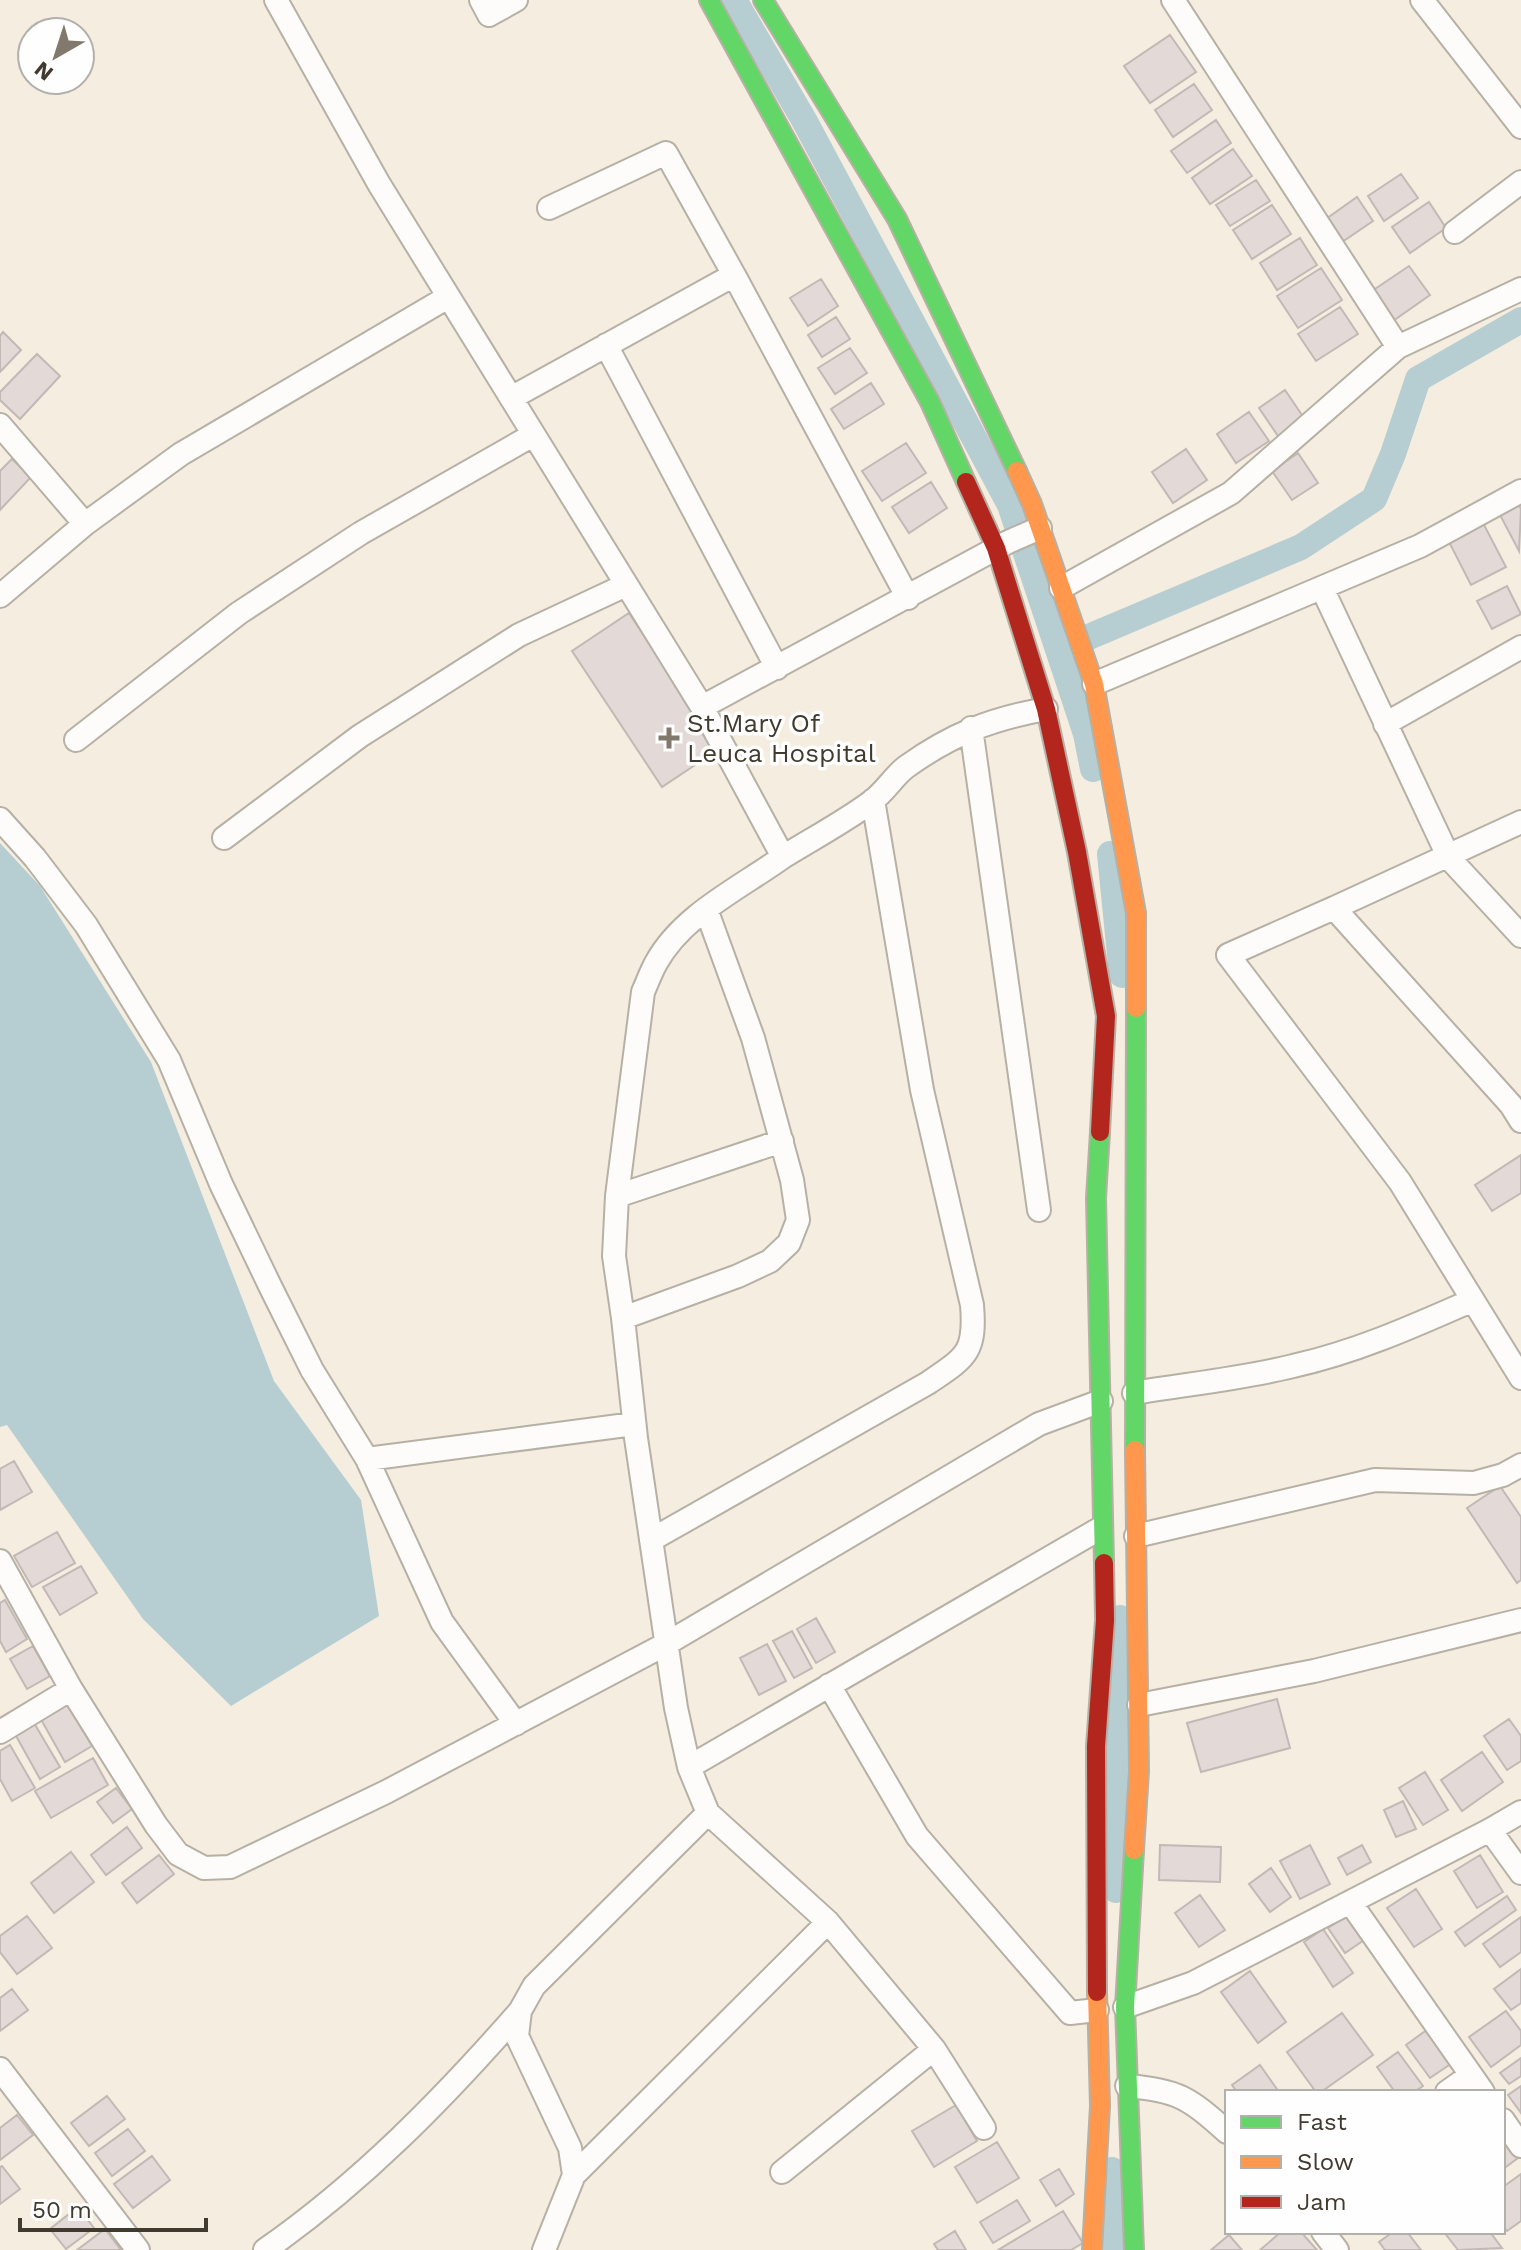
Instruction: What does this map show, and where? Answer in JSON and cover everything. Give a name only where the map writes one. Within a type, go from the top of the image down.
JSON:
[{"type":"main road","points":[[709,0],[930,402],[1002,545],[1046,709],[1077,852],[1106,1016],[1096,1198],[1105,1620],[1096,1746],[1100,2106],[1092,2250]]},
{"type":"main road","points":[[763,0],[897,219],[1032,504],[1035,529],[1061,588],[1094,684],[1136,913],[1134,1393],[1139,1771],[1125,2007],[1138,2245]]},
{"type":"street","points":[[276,0],[379,184],[702,707],[783,857]]},
{"type":"street","points":[[481,0],[489,15],[516,0]]},
{"type":"street","points":[[1173,0],[1398,347]]},
{"type":"street","points":[[1422,0],[1521,127]]},
{"type":"street","points":[[549,208],[666,153],[908,598]]},
{"type":"street","points":[[1455,232],[1521,182]]},
{"type":"street","points":[[511,398],[734,275]]},
{"type":"street","points":[[1061,588],[1231,493],[1398,347],[1521,289]]},
{"type":"street","points":[[0,596],[85,524],[181,454],[448,297]]},
{"type":"street","points":[[606,345],[777,668]]},
{"type":"street","points":[[0,425],[85,524]]},
{"type":"street","points":[[76,740],[239,613],[361,533],[533,435]]},
{"type":"street","points":[[1094,684],[1420,546],[1521,491]]},
{"type":"street","points":[[702,707],[1035,529]]},
{"type":"street","points":[[224,838],[360,736],[519,635],[626,585]]},
{"type":"street","points":[[1322,588],[1449,858],[1521,936]]},
{"type":"street","points":[[1385,724],[1521,647]]},
{"type":"street","points":[[984,2128],[934,2049],[828,1922],[708,1813],[689,1767],[666,1644],[634,1424],[614,1256],[617,1196],[643,992],[656,962],[672,940],[706,909],[873,800],[904,769],[971,728],[1007,716],[1046,709]]},
{"type":"street","points":[[971,728],[1039,1210]]},
{"type":"street","points":[[651,1540],[928,1383],[969,1350],[974,1330],[972,1305],[922,1090],[873,800]]},
{"type":"street","points":[[0,819],[26,847],[86,925],[169,1060],[221,1184],[271,1288],[312,1370],[367,1459],[442,1622],[516,1724]]},
{"type":"street","points":[[1521,822],[1449,858],[1228,955],[1400,1182],[1521,1378]]},
{"type":"street","points":[[1334,908],[1511,1105],[1521,1121]]},
{"type":"street","points":[[623,1318],[738,1276],[770,1261],[789,1243],[798,1220],[792,1180],[753,1038],[706,909]]},
{"type":"street","points":[[617,1196],[782,1141]]},
{"type":"street","points":[[1134,1393],[1291,1367],[1328,1357],[1386,1338],[1473,1300]]},
{"type":"street","points":[[0,1561],[71,1689],[156,1825],[178,1854],[204,1868],[230,1867],[386,1792],[666,1644],[1039,1424],[1101,1401]]},
{"type":"street","points":[[367,1459],[634,1424]]},
{"type":"street","points":[[1136,1536],[1375,1480],[1474,1483],[1503,1475],[1521,1465]]},
{"type":"street","points":[[689,1767],[1101,1528]]},
{"type":"street","points":[[1139,1705],[1314,1671],[1521,1620]]},
{"type":"street","points":[[829,1685],[917,1836],[1070,2013],[1097,2010]]},
{"type":"street","points":[[0,1732],[71,1689]]},
{"type":"street","points":[[1125,2007],[1193,1983],[1521,1812]]},
{"type":"street","points":[[265,2250],[302,2225],[461,2078],[520,2011],[534,1986],[708,1813]]},
{"type":"street","points":[[1490,1830],[1521,1873]]},
{"type":"street","points":[[1350,1902],[1477,2083],[1454,2090]]},
{"type":"street","points":[[544,2250],[574,2175],[828,1922]]},
{"type":"street","points":[[520,2011],[517,2036],[570,2148],[574,2175]]},
{"type":"street","points":[[782,2172],[934,2049]]},
{"type":"street","points":[[0,2069],[138,2250]]},
{"type":"street","points":[[1127,2086],[1173,2092],[1225,2130]]},
{"type":"street","points":[[1505,2123],[1521,2146]]},
{"type":"street","points":[[1325,2234],[1337,2250]]},
{"type":"water","points":[[0,843],[40,886],[151,1062],[274,1381],[361,1500],[379,1616],[231,1706],[143,1619],[7,1425],[0,1427]]},
{"type":"building","points":[[1170,35],[1196,72],[1150,103],[1124,66]]},
{"type":"building","points":[[1194,84],[1212,110],[1173,137],[1155,110]]},
{"type":"building","points":[[1216,120],[1231,143],[1187,173],[1171,151]]},
{"type":"building","points":[[1233,149],[1252,176],[1210,204],[1192,178]]},
{"type":"building","points":[[1401,174],[1418,198],[1384,221],[1368,196]]},
{"type":"building","points":[[1256,180],[1270,201],[1230,226],[1216,205]]},
{"type":"building","points":[[1357,197],[1373,221],[1342,242],[1326,219]]},
{"type":"building","points":[[1429,202],[1446,228],[1410,253],[1392,227]]},
{"type":"building","points":[[1272,205],[1291,234],[1252,259],[1233,230]]},
{"type":"building","points":[[1300,238],[1317,265],[1277,290],[1260,263]]},
{"type":"building","points":[[1409,266],[1430,295],[1390,323],[1369,293]]},
{"type":"building","points":[[1321,268],[1342,300],[1298,328],[1277,296]]},
{"type":"building","points":[[821,279],[838,306],[808,326],[790,298]]},
{"type":"building","points":[[1340,307],[1358,334],[1316,361],[1298,334]]},
{"type":"building","points":[[836,317],[850,339],[822,357],[808,335]]},
{"type":"building","points":[[3,332],[21,350],[0,372],[0,336]]},
{"type":"building","points":[[850,348],[867,373],[835,394],[818,368]]},
{"type":"building","points":[[37,354],[60,376],[20,419],[0,400],[0,392]]},
{"type":"building","points":[[871,383],[884,404],[844,429],[831,409]]},
{"type":"building","points":[[1285,390],[1304,418],[1278,436],[1259,408]]},
{"type":"building","points":[[1249,412],[1269,441],[1236,463],[1217,434]]},
{"type":"building","points":[[906,443],[926,473],[882,501],[862,471]]},
{"type":"building","points":[[1186,449],[1207,480],[1173,503],[1152,472]]},
{"type":"building","points":[[1298,453],[1318,483],[1292,500],[1272,471]]},
{"type":"building","points":[[12,459],[31,477],[0,510],[0,471]]},
{"type":"building","points":[[931,482],[947,508],[909,533],[892,507]]},
{"type":"building","points":[[1518,503],[1521,509],[1519,551],[1499,513]]},
{"type":"building","points":[[1482,521],[1506,567],[1471,585],[1447,538]]},
{"type":"building","points":[[1507,586],[1521,614],[1492,629],[1477,601]]},
{"type":"building","points":[[629,613],[719,749],[662,787],[572,651]]},
{"type":"building","points":[[1521,1155],[1521,1193],[1492,1211],[1475,1185]]},
{"type":"building","points":[[14,1461],[32,1492],[0,1510],[0,1469]]},
{"type":"building","points":[[1500,1486],[1521,1517],[1521,1580],[1517,1583],[1467,1508]]},
{"type":"building","points":[[57,1532],[75,1563],[32,1587],[14,1556]]},
{"type":"building","points":[[81,1566],[97,1593],[60,1615],[43,1587]]},
{"type":"building","points":[[5,1600],[27,1639],[6,1652],[0,1641],[0,1603]]},
{"type":"building","points":[[816,1618],[835,1652],[816,1663],[797,1629]]},
{"type":"building","points":[[792,1631],[812,1668],[794,1678],[773,1641]]},
{"type":"building","points":[[767,1644],[786,1681],[759,1695],[740,1658]]},
{"type":"building","points":[[33,1646],[50,1676],[27,1689],[10,1659]]},
{"type":"building","points":[[1277,1699],[1290,1748],[1201,1772],[1187,1723]]},
{"type":"building","points":[[66,1701],[92,1746],[65,1762],[39,1716]]},
{"type":"building","points":[[1509,1719],[1521,1736],[1521,1761],[1507,1770],[1484,1736]]},
{"type":"building","points":[[34,1723],[60,1767],[40,1779],[15,1734]]},
{"type":"building","points":[[10,1745],[35,1788],[12,1801],[0,1779],[0,1751]]},
{"type":"building","points":[[1482,1752],[1503,1782],[1462,1811],[1441,1780]]},
{"type":"building","points":[[93,1758],[108,1785],[51,1818],[35,1791]]},
{"type":"building","points":[[1425,1772],[1448,1810],[1423,1825],[1399,1788]]},
{"type":"building","points":[[116,1788],[132,1809],[113,1823],[97,1802]]},
{"type":"building","points":[[1403,1801],[1416,1829],[1396,1837],[1384,1810]]},
{"type":"building","points":[[127,1827],[142,1848],[106,1875],[91,1855]]},
{"type":"building","points":[[1160,1845],[1221,1847],[1220,1882],[1159,1880]]},
{"type":"building","points":[[1310,1845],[1330,1884],[1300,1899],[1280,1861]]},
{"type":"building","points":[[1362,1845],[1371,1862],[1347,1875],[1338,1858]]},
{"type":"building","points":[[71,1852],[94,1882],[54,1913],[31,1883]]},
{"type":"building","points":[[159,1855],[174,1874],[137,1903],[122,1883]]},
{"type":"building","points":[[1480,1855],[1503,1892],[1477,1908],[1454,1871]]},
{"type":"building","points":[[1271,1868],[1291,1897],[1270,1912],[1249,1884]]},
{"type":"building","points":[[1416,1889],[1442,1929],[1414,1947],[1387,1908]]},
{"type":"building","points":[[1200,1895],[1225,1930],[1199,1947],[1175,1913]]},
{"type":"building","points":[[1507,1896],[1516,1910],[1465,1946],[1455,1932]]},
{"type":"building","points":[[1350,1913],[1367,1938],[1345,1953],[1328,1928]]},
{"type":"building","points":[[27,1916],[52,1948],[17,1974],[0,1952],[0,1936]]},
{"type":"building","points":[[1521,1917],[1521,1952],[1500,1967],[1483,1944]]},
{"type":"building","points":[[1323,1929],[1353,1973],[1333,1987],[1304,1942]]},
{"type":"building","points":[[1521,1969],[1521,2003],[1511,2010],[1494,1989]]},
{"type":"building","points":[[1250,1971],[1286,2022],[1258,2043],[1221,1992]]},
{"type":"building","points":[[12,1989],[28,2010],[0,2031],[0,1998]]},
{"type":"building","points":[[1506,2011],[1521,2031],[1521,2045],[1491,2067],[1469,2037]]},
{"type":"building","points":[[1342,2013],[1373,2055],[1324,2090],[1315,2090],[1287,2052]]},
{"type":"building","points":[[1428,2029],[1452,2063],[1430,2078],[1406,2045]]},
{"type":"building","points":[[1398,2052],[1423,2086],[1417,2090],[1394,2090],[1377,2067]]},
{"type":"building","points":[[1521,2058],[1521,2076],[1509,2084],[1500,2073]]},
{"type":"building","points":[[1260,2065],[1278,2090],[1236,2090],[1232,2085]]},
{"type":"building","points":[[1521,2086],[1521,2113],[1508,2095]]},
{"type":"building","points":[[107,2096],[125,2119],[89,2146],[71,2123]]},
{"type":"building","points":[[956,2105],[977,2141],[934,2167],[912,2131]]},
{"type":"building","points":[[17,2115],[33,2135],[0,2160],[0,2128]]},
{"type":"building","points":[[128,2129],[145,2151],[112,2176],[95,2153]]},
{"type":"building","points":[[997,2142],[1019,2178],[977,2203],[955,2167]]},
{"type":"building","points":[[1505,2142],[1518,2158],[1505,2168]]},
{"type":"building","points":[[152,2156],[170,2180],[133,2208],[114,2184]]},
{"type":"building","points":[[0,2167],[20,2189],[0,2204]]},
{"type":"building","points":[[1059,2169],[1074,2194],[1056,2206],[1040,2180]]},
{"type":"building","points":[[1521,2174],[1521,2221],[1507,2231],[1505,2228],[1505,2186]]},
{"type":"building","points":[[1017,2200],[1030,2221],[993,2243],[980,2222]]},
{"type":"building","points":[[78,2207],[94,2228],[66,2249],[50,2229]]},
{"type":"building","points":[[1063,2211],[1083,2243],[1071,2250],[998,2250]]},
{"type":"building","points":[[105,2229],[121,2250],[77,2250]]},
{"type":"building","points":[[955,2231],[966,2250],[938,2250],[934,2244]]},
{"type":"building","points":[[1279,2234],[1303,2234],[1317,2250],[1260,2250]]},
{"type":"building","points":[[1390,2234],[1409,2234],[1421,2250],[1385,2250],[1379,2242]]},
{"type":"building","points":[[1446,2234],[1492,2234],[1502,2248],[1458,2250]]},
{"type":"building","points":[[1229,2235],[1242,2250],[1211,2250]]},
{"type":"waterway","points":[[734,0],[804,120],[1010,505],[1086,734],[1093,769]]},
{"type":"waterway","points":[[1065,647],[1301,547],[1374,499],[1418,379],[1521,320]]},
{"type":"waterway","points":[[1110,854],[1122,975]]},
{"type":"waterway","points":[[1116,1890],[1120,1618]]},
{"type":"waterway","points":[[1112,2170],[1112,2250]]},
{"type":"traffic: fast","points":[[709,0],[930,402],[966,482]]},
{"type":"traffic: fast","points":[[763,0],[897,219],[1017,471]]},
{"type":"traffic: fast","points":[[1135,1450],[1136,1008]]},
{"type":"traffic: fast","points":[[1100,1132],[1096,1198],[1104,1563]]},
{"type":"traffic: fast","points":[[1134,1850],[1125,2007],[1134,2250]]},
{"type":"traffic: slow","points":[[1017,471],[1032,504],[1094,684],[1136,913],[1136,1008]]},
{"type":"traffic: slow","points":[[1134,1850],[1139,1771],[1135,1450]]},
{"type":"traffic: slow","points":[[1092,2250],[1100,2106],[1097,1992]]},
{"type":"traffic: jam","points":[[966,482],[996,548],[1046,709],[1077,852],[1106,1016],[1100,1132]]},
{"type":"traffic: jam","points":[[1097,1992],[1096,1746],[1105,1620],[1104,1563]]},
{"type":"place","name":"St.Mary Of Leuca Hospital","points":[[669,738]]}]
